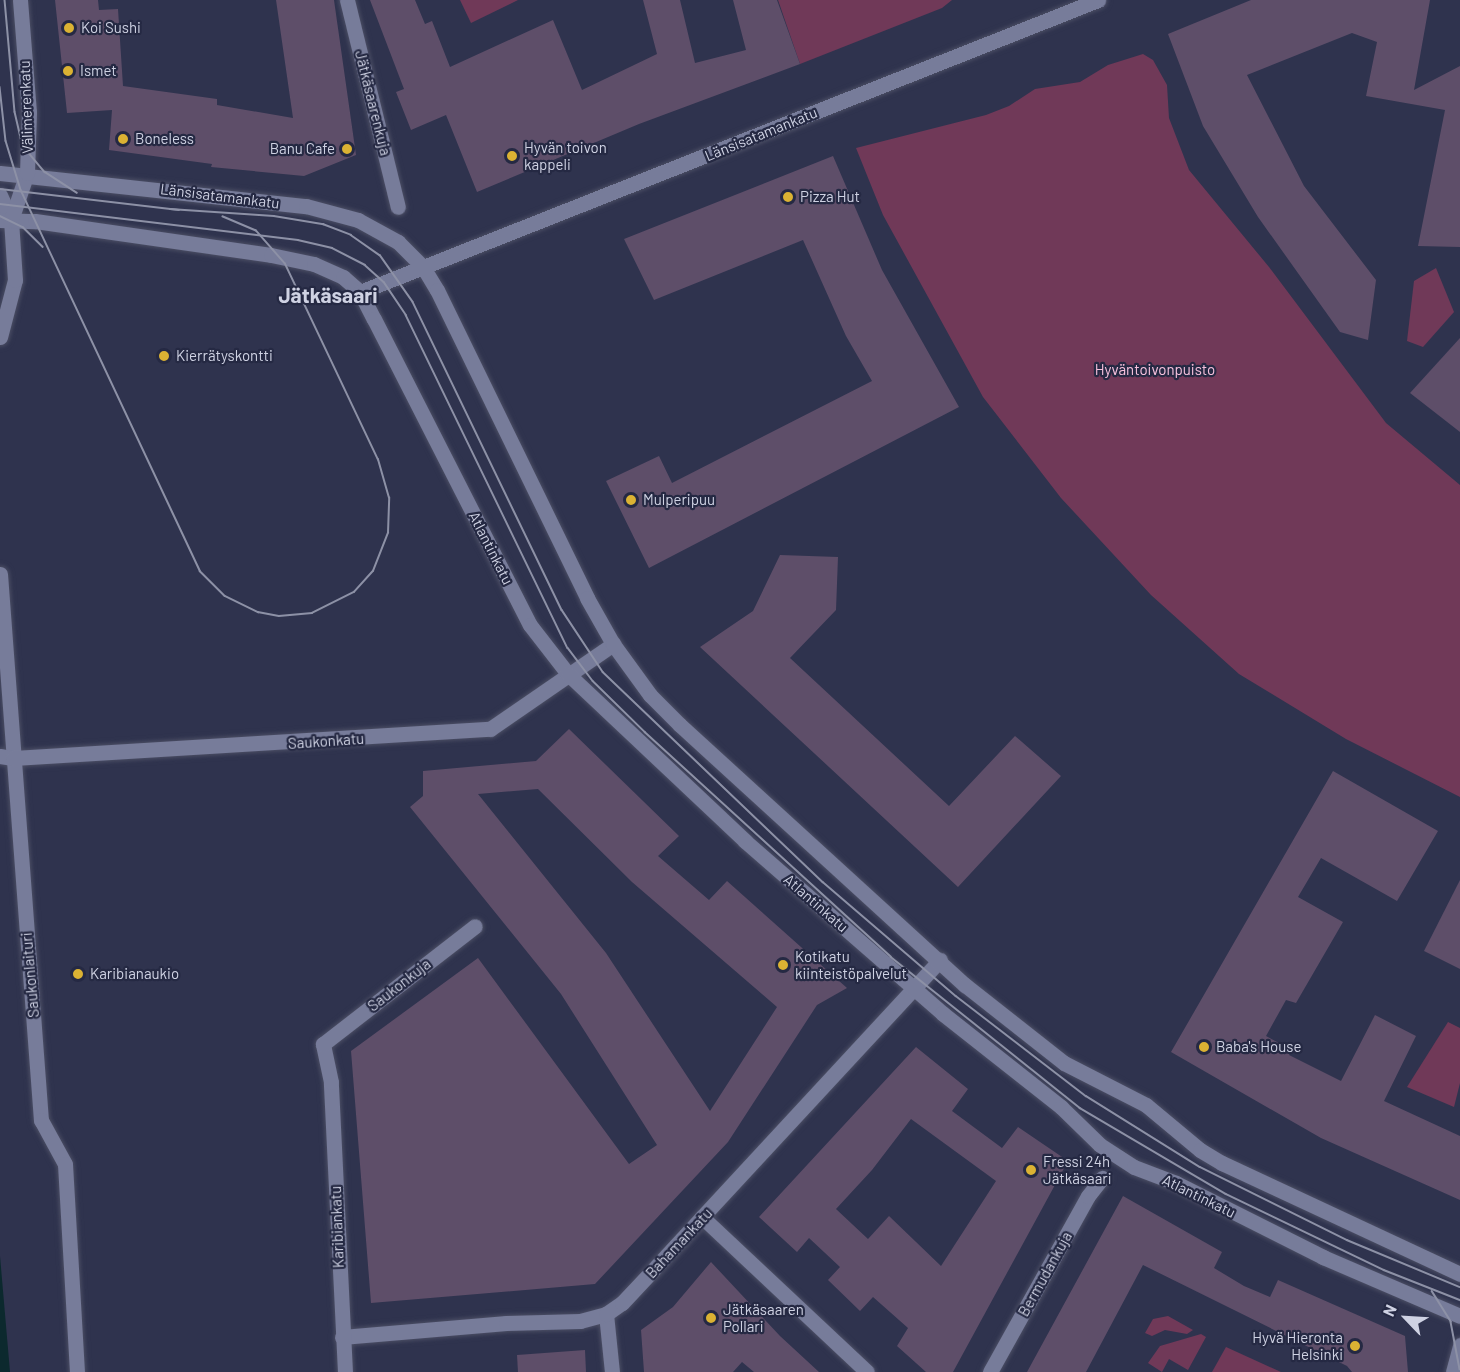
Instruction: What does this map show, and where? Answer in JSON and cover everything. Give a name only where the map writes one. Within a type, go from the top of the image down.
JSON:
[{"type":"street","name":"Välimerenkatu","points":[[6,220],[27,173],[29,112],[20,0]]},
{"type":"street","name":"Jätkäsaarenkuja","points":[[347,0],[398,207]]},
{"type":"street","name":"Länsisatamankatu","points":[[360,292],[1098,0]]},
{"type":"street","name":"Länsisatamankatu","points":[[0,173],[27,173],[343,214],[385,233],[423,267]]},
{"type":"street","points":[[0,195],[15,280],[0,337]]},
{"type":"street","points":[[6,220],[295,259],[333,272],[360,292]]},
{"type":"street","points":[[423,267],[454,323],[587,598],[613,644],[650,695],[680,725],[965,985],[1064,1064],[1146,1106],[1200,1150],[1336,1219],[1460,1274]]},
{"type":"street","name":"Atlantinkatu","points":[[360,292],[530,625],[568,674],[745,841],[914,989],[1061,1107],[1100,1145],[1134,1167],[1176,1182],[1323,1257],[1460,1316]]},
{"type":"street","name":"Saukonlaituri","points":[[0,573],[6,757],[41,1120],[64,1164],[77,1372]]},
{"type":"street","name":"Saukonkatu","points":[[6,757],[490,729],[613,644]]},
{"type":"street","name":"Saukonkuja","points":[[323,1044],[476,926]]},
{"type":"street","name":"Bahamankatu","points":[[342,1337],[506,1323],[580,1322],[606,1314],[622,1304],[940,960]]},
{"type":"street","name":"Karibiankatu","points":[[323,1044],[331,1082],[345,1372]]},
{"type":"street","name":"Bermudankuja","points":[[990,1372],[1088,1196],[1102,1178]]},
{"type":"street","points":[[702,1217],[867,1372]]},
{"type":"street","points":[[606,1314],[612,1372]]},
{"type":"street","points":[[1453,1372],[1460,1345]]},
{"type":"green space","points":[[460,0],[518,0],[471,23]]},
{"type":"green space","points":[[778,0],[952,0],[942,8],[800,64]]},
{"type":"green space","name":"Hyväntoivonpuisto","points":[[1143,54],[1153,60],[1167,85],[1169,118],[1189,170],[1269,267],[1386,423],[1460,485],[1460,797],[1346,739],[1239,674],[1151,595],[1061,498],[983,397],[883,215],[856,148],[986,115],[1009,106],[1035,89],[1080,82],[1108,65]]},
{"type":"green space","points":[[1436,268],[1454,312],[1423,347],[1407,341],[1414,281]]},
{"type":"green space","points":[[1448,1022],[1460,1028],[1460,1083],[1454,1107],[1407,1087]]},
{"type":"green space","points":[[1168,1316],[1193,1330],[1187,1334],[1165,1330],[1152,1336],[1145,1333],[1153,1319]]},
{"type":"green space","points":[[1201,1334],[1206,1337],[1188,1370],[1169,1359],[1162,1372],[1148,1363],[1160,1346]]},
{"type":"green space","points":[[1226,1347],[1281,1372],[1212,1372]]},
{"type":"shaded area","points":[[0,1256],[10,1372],[0,1372]]},
{"type":"building","points":[[55,0],[98,0],[99,10],[118,9],[123,86],[217,99],[217,105],[293,118],[276,0],[334,0],[356,155],[304,176],[211,167],[212,164],[109,150],[112,110],[67,113]]},
{"type":"building","points":[[370,0],[415,0],[425,24],[432,21],[450,67],[553,20],[582,90],[657,54],[643,0],[680,0],[695,63],[746,50],[733,0],[777,0],[800,64],[639,124],[477,192],[446,115],[411,130],[396,92],[404,89]]},
{"type":"building","points":[[1251,0],[1430,0],[1414,90],[1460,66],[1460,247],[1418,246],[1445,110],[1366,96],[1377,42],[1352,33],[1247,75],[1304,186],[1376,280],[1368,340],[1340,332],[1258,217],[1203,126],[1168,34]]},
{"type":"building","points":[[833,156],[882,270],[959,407],[649,568],[606,481],[659,456],[672,483],[872,381],[846,336],[803,240],[654,300],[624,239]]},
{"type":"building","points":[[1460,338],[1460,432],[1410,393]]},
{"type":"building","points":[[780,555],[838,557],[836,610],[790,658],[949,806],[1015,736],[1061,776],[958,887],[700,647],[753,611]]},
{"type":"building","points":[[569,729],[679,836],[658,856],[709,900],[727,881],[847,988],[817,1005],[728,1142],[595,1284],[371,1303],[351,1051],[478,958],[629,1164],[657,1145],[561,994],[410,807],[423,796],[423,771],[536,761]],"holes":[[[538,789],[632,882],[777,1007],[710,1111],[606,953],[478,794]]]},
{"type":"building","points":[[1333,771],[1438,831],[1397,901],[1321,858],[1298,897],[1343,922],[1296,1003],[1286,1000],[1266,1036],[1292,1050],[1289,1055],[1341,1081],[1375,1015],[1416,1036],[1384,1101],[1460,1136],[1460,1200],[1321,1138],[1171,1052]]},
{"type":"building","points":[[1460,880],[1460,969],[1424,951]]},
{"type":"building","points":[[916,1047],[968,1089],[952,1111],[1002,1148],[1018,1127],[1068,1161],[953,1372],[926,1372],[897,1346],[908,1328],[873,1297],[860,1311],[828,1280],[840,1267],[809,1238],[797,1252],[759,1217]],"holes":[[[911,1119],[996,1181],[941,1266],[889,1216],[868,1239],[836,1209],[872,1170]]]},
{"type":"building","points":[[1123,1196],[1222,1252],[1214,1268],[1244,1286],[1270,1297],[1278,1280],[1405,1336],[1408,1372],[1352,1372],[1347,1366],[1143,1265],[1086,1372],[1027,1372]]},
{"type":"building","name":"Jätkäsaaren Pollari","points":[[711,1262],[780,1336],[819,1372],[754,1372],[742,1362],[733,1372],[644,1372],[641,1330],[673,1307]]},
{"type":"building","points":[[585,1350],[586,1372],[518,1372],[517,1355]]},
{"type":"tram line","points":[[5,0],[15,112],[23,146],[45,172],[77,193]]},
{"type":"tram line","points":[[0,87],[6,141],[21,190],[200,571],[225,596],[258,612],[279,616],[312,613],[354,592],[373,571],[388,533],[389,498],[378,460],[285,264],[256,231],[223,217]]},
{"type":"tram line","points":[[0,189],[179,210]]},
{"type":"tram line","points":[[0,204],[298,240],[332,248],[365,265],[384,282],[406,315],[568,648],[593,681],[645,732],[891,957],[1080,1108],[1226,1194],[1384,1270],[1460,1300]]},
{"type":"tram line","points":[[170,209],[274,216],[323,224],[351,235],[380,255],[413,302],[562,610],[603,672],[823,882],[956,996],[1086,1096],[1200,1167],[1347,1240],[1460,1287]]},
{"type":"tram line","points":[[0,216],[23,227],[43,247]]},
{"type":"tram line","points":[[1432,1291],[1451,1322],[1460,1369]]},
{"type":"place","name":"Koi Sushi","points":[[69,28]]},
{"type":"place","name":"Ismet","points":[[68,71]]},
{"type":"place","name":"Boneless","points":[[123,139]]},
{"type":"place","name":"Banu Cafe","points":[[347,149]]},
{"type":"place","name":"Hyvän toivon kappeli","points":[[512,156]]},
{"type":"place","name":"Pizza Hut","points":[[788,197]]},
{"type":"place","name":"Kierrätyskontti","points":[[164,356]]},
{"type":"place","name":"Mulperipuu","points":[[631,500]]},
{"type":"place","name":"Kotikatu kiinteistöpalvelut","points":[[783,965]]},
{"type":"place","name":"Karibianaukio","points":[[78,974]]},
{"type":"place","name":"Baba's House","points":[[1204,1047]]},
{"type":"place","name":"Fressi 24h Jätkäsaari","points":[[1031,1170]]},
{"type":"place","name":"Jätkäsaaren Pollari","points":[[711,1318]]},
{"type":"place","name":"Hyvä Hieronta Helsinki","points":[[1355,1346]]},
{"type":"district","name":"Jätkäsaari","points":[[328,295]]}]
